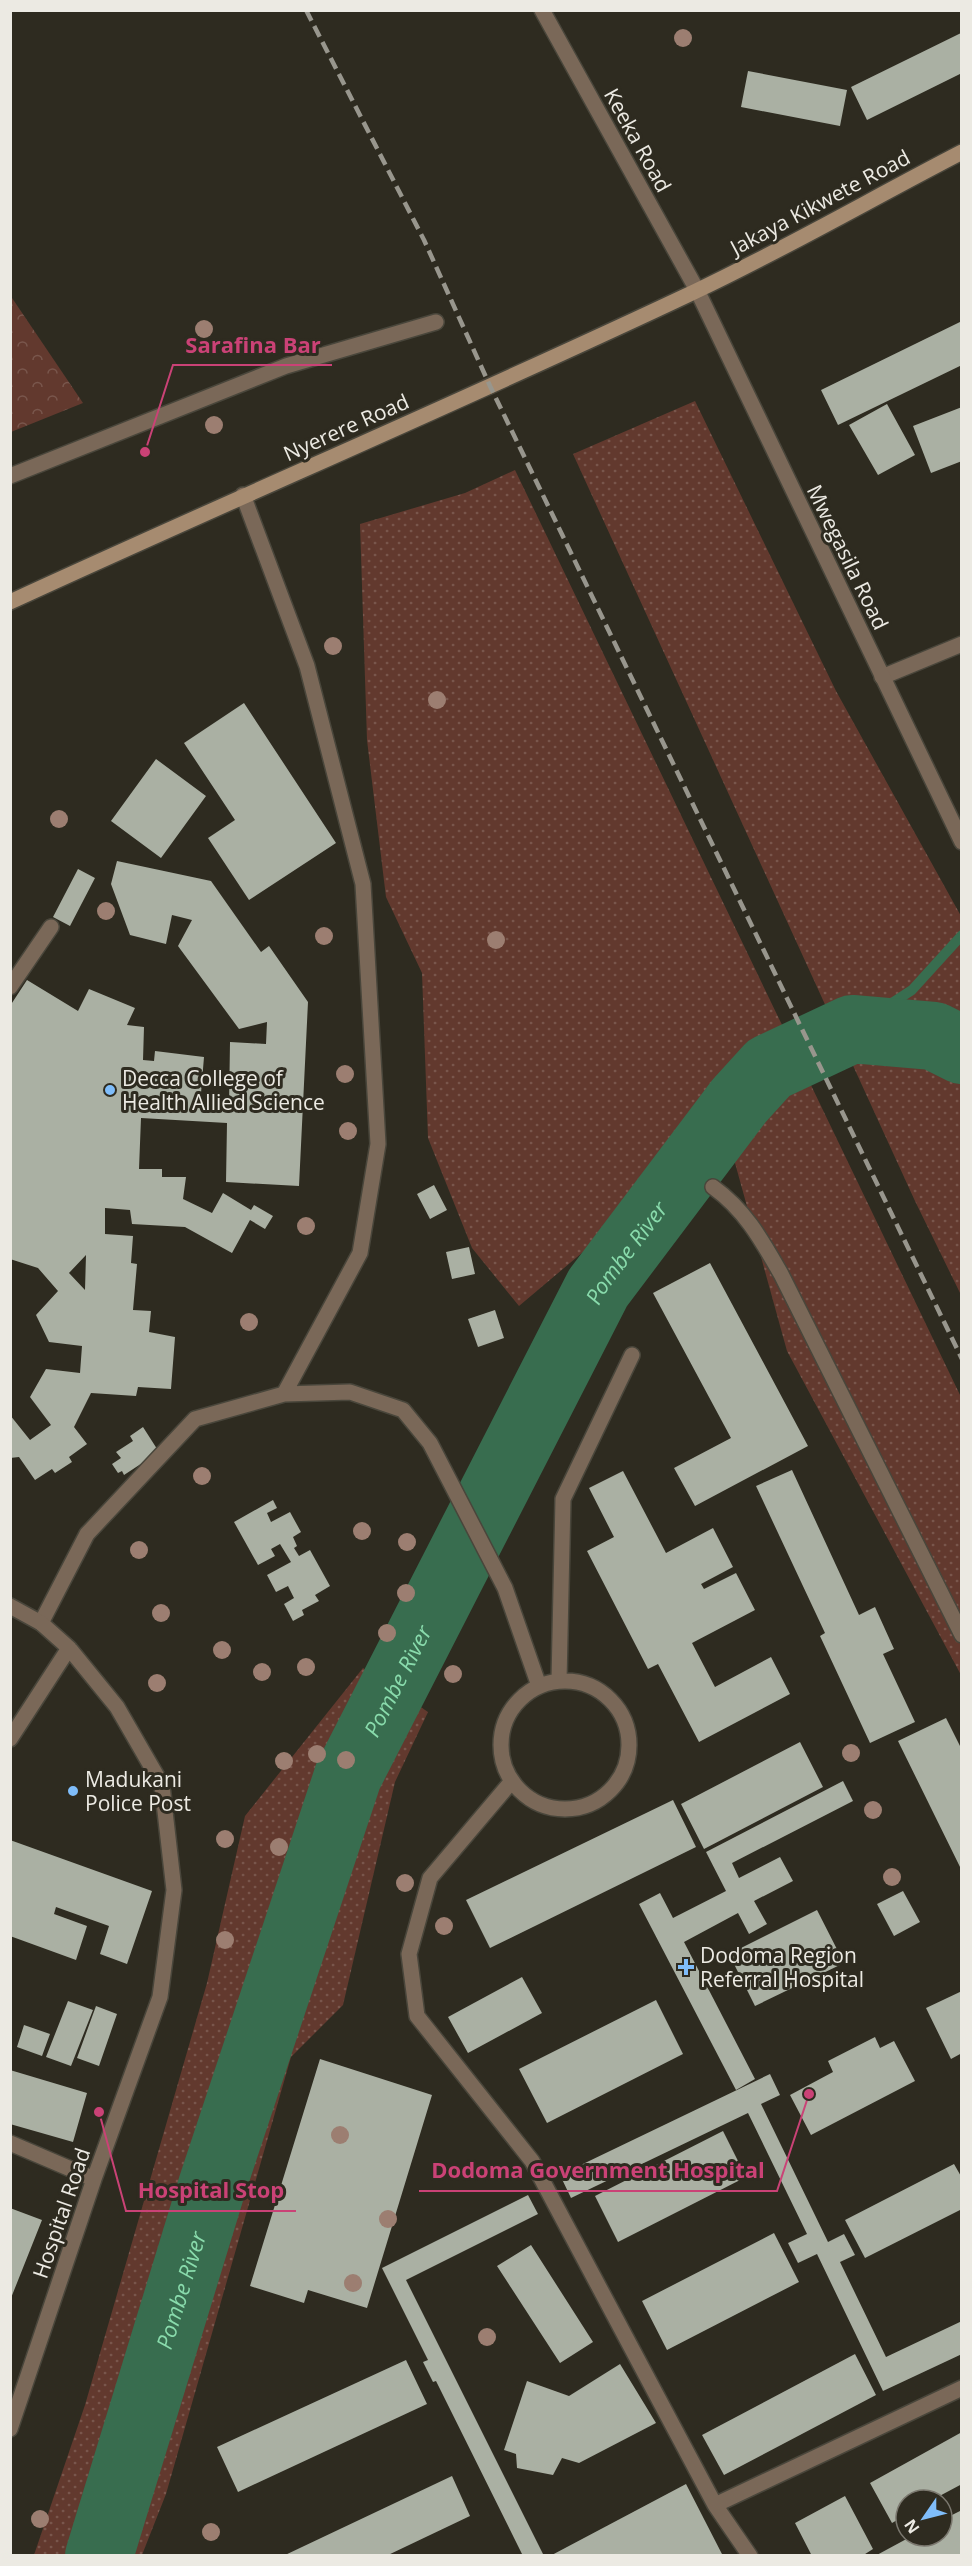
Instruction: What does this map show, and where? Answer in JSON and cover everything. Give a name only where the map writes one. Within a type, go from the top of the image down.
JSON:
[{"type":"main road","name":"Jakaya Kikwete Road","points":[[698,290],[962,152]]},
{"type":"main road","name":"Nyerere Road","points":[[10,602],[698,290]]},
{"type":"street","name":"Keeka Road","points":[[542,10],[698,290]]},
{"type":"street","name":"Mwegasila Road","points":[[698,290],[962,842]]},
{"type":"street","points":[[10,476],[286,366],[436,322]]},
{"type":"street","points":[[243,495],[307,666],[363,885],[378,1144],[360,1253],[284,1394]]},
{"type":"street","points":[[882,677],[962,644]]},
{"type":"street","points":[[10,987],[51,927]]},
{"type":"street","points":[[713,1187],[732,1201],[746,1218],[781,1274],[962,1635]]},
{"type":"street","points":[[559,1681],[563,1500],[632,1355]]},
{"type":"street","points":[[41,1623],[87,1534],[195,1419],[284,1394],[350,1392],[403,1410],[430,1443],[505,1588],[539,1686]]},
{"type":"street","name":"Hospital Road","points":[[10,1606],[41,1623],[69,1648],[117,1707],[162,1785],[174,1890],[160,1997],[94,2179],[10,2429]]},
{"type":"street","points":[[10,1738],[69,1648]]},
{"type":"street","points":[[559,1681],[582,1683],[602,1692],[618,1708],[627,1728],[629,1750],[623,1772],[611,1790],[593,1803],[571,1809],[549,1807],[528,1798],[513,1782],[503,1762],[501,1739],[507,1717],[520,1699],[539,1686],[559,1681]]},
{"type":"street","points":[[513,1782],[430,1878],[409,1954],[417,2016],[532,2161],[715,2505],[750,2556]]},
{"type":"street","points":[[10,2143],[94,2179]]},
{"type":"street","points":[[715,2505],[962,2388]]},
{"type":"green space","points":[[10,295],[83,403],[11,432],[10,432]]},
{"type":"green space","points":[[695,401],[836,691],[961,916],[961,1295],[915,1201],[573,454]]},
{"type":"green space","points":[[515,470],[961,1397],[961,1675],[787,1351],[735,1163],[655,1159],[602,1236],[519,1306],[472,1248],[428,1138],[422,973],[386,897],[367,740],[360,524],[465,493]]},
{"type":"green space","points":[[363,1668],[428,1712],[395,1782],[343,2005],[291,2057],[166,2494],[142,2555],[34,2555],[85,2405],[207,1983],[245,1816]]},
{"type":"building","points":[[961,33],[962,73],[867,120],[851,87]]},
{"type":"building","points":[[748,71],[847,90],[840,126],[741,107]]},
{"type":"building","points":[[962,321],[962,365],[838,425],[821,390]]},
{"type":"building","points":[[887,404],[915,455],[878,475],[849,425]]},
{"type":"building","points":[[962,407],[962,461],[931,473],[913,426]]},
{"type":"building","points":[[244,703],[336,843],[249,900],[208,838],[235,820],[184,743]]},
{"type":"building","points":[[156,759],[206,796],[161,858],[111,821]]},
{"type":"building","points":[[117,861],[211,881],[261,952],[269,946],[308,1002],[299,1186],[226,1182],[227,1123],[141,1118],[139,1169],[162,1169],[162,1177],[186,1177],[183,1199],[212,1213],[223,1193],[251,1210],[254,1205],[273,1216],[265,1229],[250,1220],[232,1253],[185,1227],[132,1224],[130,1210],[105,1208],[105,1234],[133,1236],[131,1263],[137,1264],[133,1310],[151,1311],[149,1332],[175,1337],[171,1389],[138,1387],[136,1396],[91,1393],[74,1427],[87,1444],[69,1457],[72,1462],[55,1473],[52,1469],[35,1480],[19,1457],[10,1458],[10,1415],[30,1440],[51,1425],[30,1397],[46,1369],[80,1373],[82,1346],[49,1342],[36,1315],[58,1291],[38,1268],[10,1259],[10,1006],[27,980],[78,1011],[89,989],[135,1008],[127,1025],[144,1027],[143,1060],[154,1061],[155,1051],[204,1057],[200,1105],[229,1107],[230,1042],[266,1044],[267,1022],[239,1029],[178,946],[192,920],[172,915],[166,944],[130,935],[111,884]],"holes":[[[86,1255],[85,1290],[69,1273]]]},
{"type":"building","points":[[78,869],[95,878],[70,926],[53,917]]},
{"type":"building","points":[[434,1185],[447,1210],[430,1219],[417,1194]]},
{"type":"building","points":[[469,1247],[475,1274],[452,1279],[446,1252]]},
{"type":"building","points":[[710,1263],[808,1446],[695,1506],[674,1468],[731,1438],[653,1293]]},
{"type":"building","points":[[495,1310],[504,1338],[478,1347],[468,1319]]},
{"type":"building","points":[[143,1427],[159,1452],[124,1475],[122,1471],[118,1473],[112,1464],[121,1458],[116,1452],[133,1441],[130,1436]]},
{"type":"building","points":[[792,1470],[859,1615],[875,1607],[894,1649],[883,1654],[915,1722],[870,1743],[820,1636],[825,1633],[756,1486]]},
{"type":"building","points":[[623,1471],[666,1553],[713,1528],[733,1567],[701,1584],[704,1589],[736,1573],[755,1610],[692,1643],[715,1687],[771,1657],[790,1694],[699,1742],[658,1664],[648,1669],[587,1551],[614,1537],[589,1488]]},
{"type":"building","points":[[273,1500],[277,1508],[267,1513],[271,1522],[290,1512],[301,1532],[293,1537],[297,1546],[294,1548],[299,1556],[310,1550],[330,1586],[315,1595],[319,1601],[302,1610],[304,1615],[293,1621],[284,1604],[294,1598],[288,1586],[276,1592],[267,1575],[291,1562],[280,1544],[271,1549],[275,1556],[258,1565],[234,1522]]},
{"type":"building","points":[[946,1718],[962,1750],[962,1871],[898,1741]]},
{"type":"building","points":[[800,1742],[823,1787],[704,1849],[681,1804]]},
{"type":"building","points":[[843,1781],[853,1801],[732,1863],[739,1878],[780,1857],[793,1881],[754,1901],[767,1924],[749,1934],[738,1913],[684,1942],[755,2079],[736,2090],[639,1904],[660,1893],[673,1918],[726,1891],[706,1852]]},
{"type":"building","points":[[673,1800],[696,1847],[490,1948],[466,1900]]},
{"type":"building","points":[[10,1840],[152,1891],[127,1964],[100,1954],[109,1926],[56,1907],[54,1914],[87,1926],[76,1960],[10,1936]]},
{"type":"building","points":[[903,1891],[920,1922],[894,1936],[877,1904]]},
{"type":"building","points":[[817,1910],[844,1963],[755,2006],[729,1954]]},
{"type":"building","points":[[522,1977],[542,2013],[468,2053],[448,2017]]},
{"type":"building","points":[[962,1991],[962,2053],[951,2059],[926,2008]]},
{"type":"building","points":[[656,2000],[683,2054],[547,2123],[519,2069]]},
{"type":"building","points":[[68,2001],[93,2010],[71,2066],[46,2057]]},
{"type":"building","points":[[96,2006],[117,2014],[99,2066],[77,2058]]},
{"type":"building","points":[[24,2025],[50,2034],[42,2056],[17,2047]]},
{"type":"building","points":[[875,2037],[880,2048],[894,2041],[915,2081],[811,2135],[790,2095],[833,2072],[828,2061]]},
{"type":"building","points":[[320,2059],[432,2095],[367,2308],[308,2290],[304,2303],[250,2286]]},
{"type":"building","points":[[10,2070],[87,2093],[73,2142],[10,2124]]},
{"type":"building","points":[[770,2074],[780,2095],[761,2104],[828,2242],[844,2234],[855,2255],[840,2262],[886,2357],[962,2321],[962,2354],[883,2391],[817,2254],[798,2263],[788,2243],[807,2234],[748,2113],[571,2198],[560,2175]]},
{"type":"building","points":[[723,2131],[746,2177],[618,2242],[595,2196]]},
{"type":"building","points":[[954,2164],[962,2178],[962,2209],[865,2258],[845,2220]]},
{"type":"building","points":[[528,2195],[538,2214],[406,2280],[544,2556],[523,2556],[436,2381],[433,2382],[423,2362],[428,2360],[382,2268]]},
{"type":"building","points":[[10,2208],[42,2220],[11,2298],[10,2298]]},
{"type":"building","points":[[774,2233],[799,2282],[667,2350],[642,2301]]},
{"type":"building","points":[[531,2245],[593,2342],[560,2363],[497,2266]]},
{"type":"building","points":[[855,2354],[876,2395],[724,2475],[702,2435]]},
{"type":"building","points":[[406,2360],[427,2404],[238,2492],[217,2447]]},
{"type":"building","points":[[620,2364],[656,2423],[579,2463],[562,2458],[553,2475],[517,2468],[516,2454],[504,2450],[527,2381],[569,2396]]},
{"type":"building","points":[[962,2432],[962,2484],[954,2488],[894,2488],[894,2522],[892,2523],[870,2483]]},
{"type":"building","points":[[452,2476],[470,2516],[386,2556],[283,2556]]},
{"type":"building","points":[[686,2484],[723,2556],[550,2556]]},
{"type":"building","points":[[845,2496],[873,2549],[862,2556],[812,2556],[795,2523]]},
{"type":"building","points":[[962,2510],[962,2556],[875,2556],[894,2546],[894,2548],[954,2548],[954,2514]]},
{"type":"waterway","points":[[852,1029],[912,990],[962,935]]},
{"type":"waterway","name":"Pombe River","points":[[99,2556],[212,2186],[348,1776],[598,1288],[739,1101],[769,1068],[852,1029],[934,1036],[962,1050]]},
{"type":"railway","points":[[306,10],[424,240],[490,386],[962,1359]]},
{"type":"place","name":"Sarafina Bar","points":[[145,452]]},
{"type":"place","name":"Decca College of Health Allied Science","points":[[110,1090]]},
{"type":"place","name":"Madukani Police Post","points":[[73,1791]]},
{"type":"place","name":"Dodoma Region Referral Hospital","points":[[686,1967]]},
{"type":"place","name":"Dodoma Government Hospital","points":[[809,2094]]},
{"type":"place","name":"Hospital Stop","points":[[99,2112]]}]
